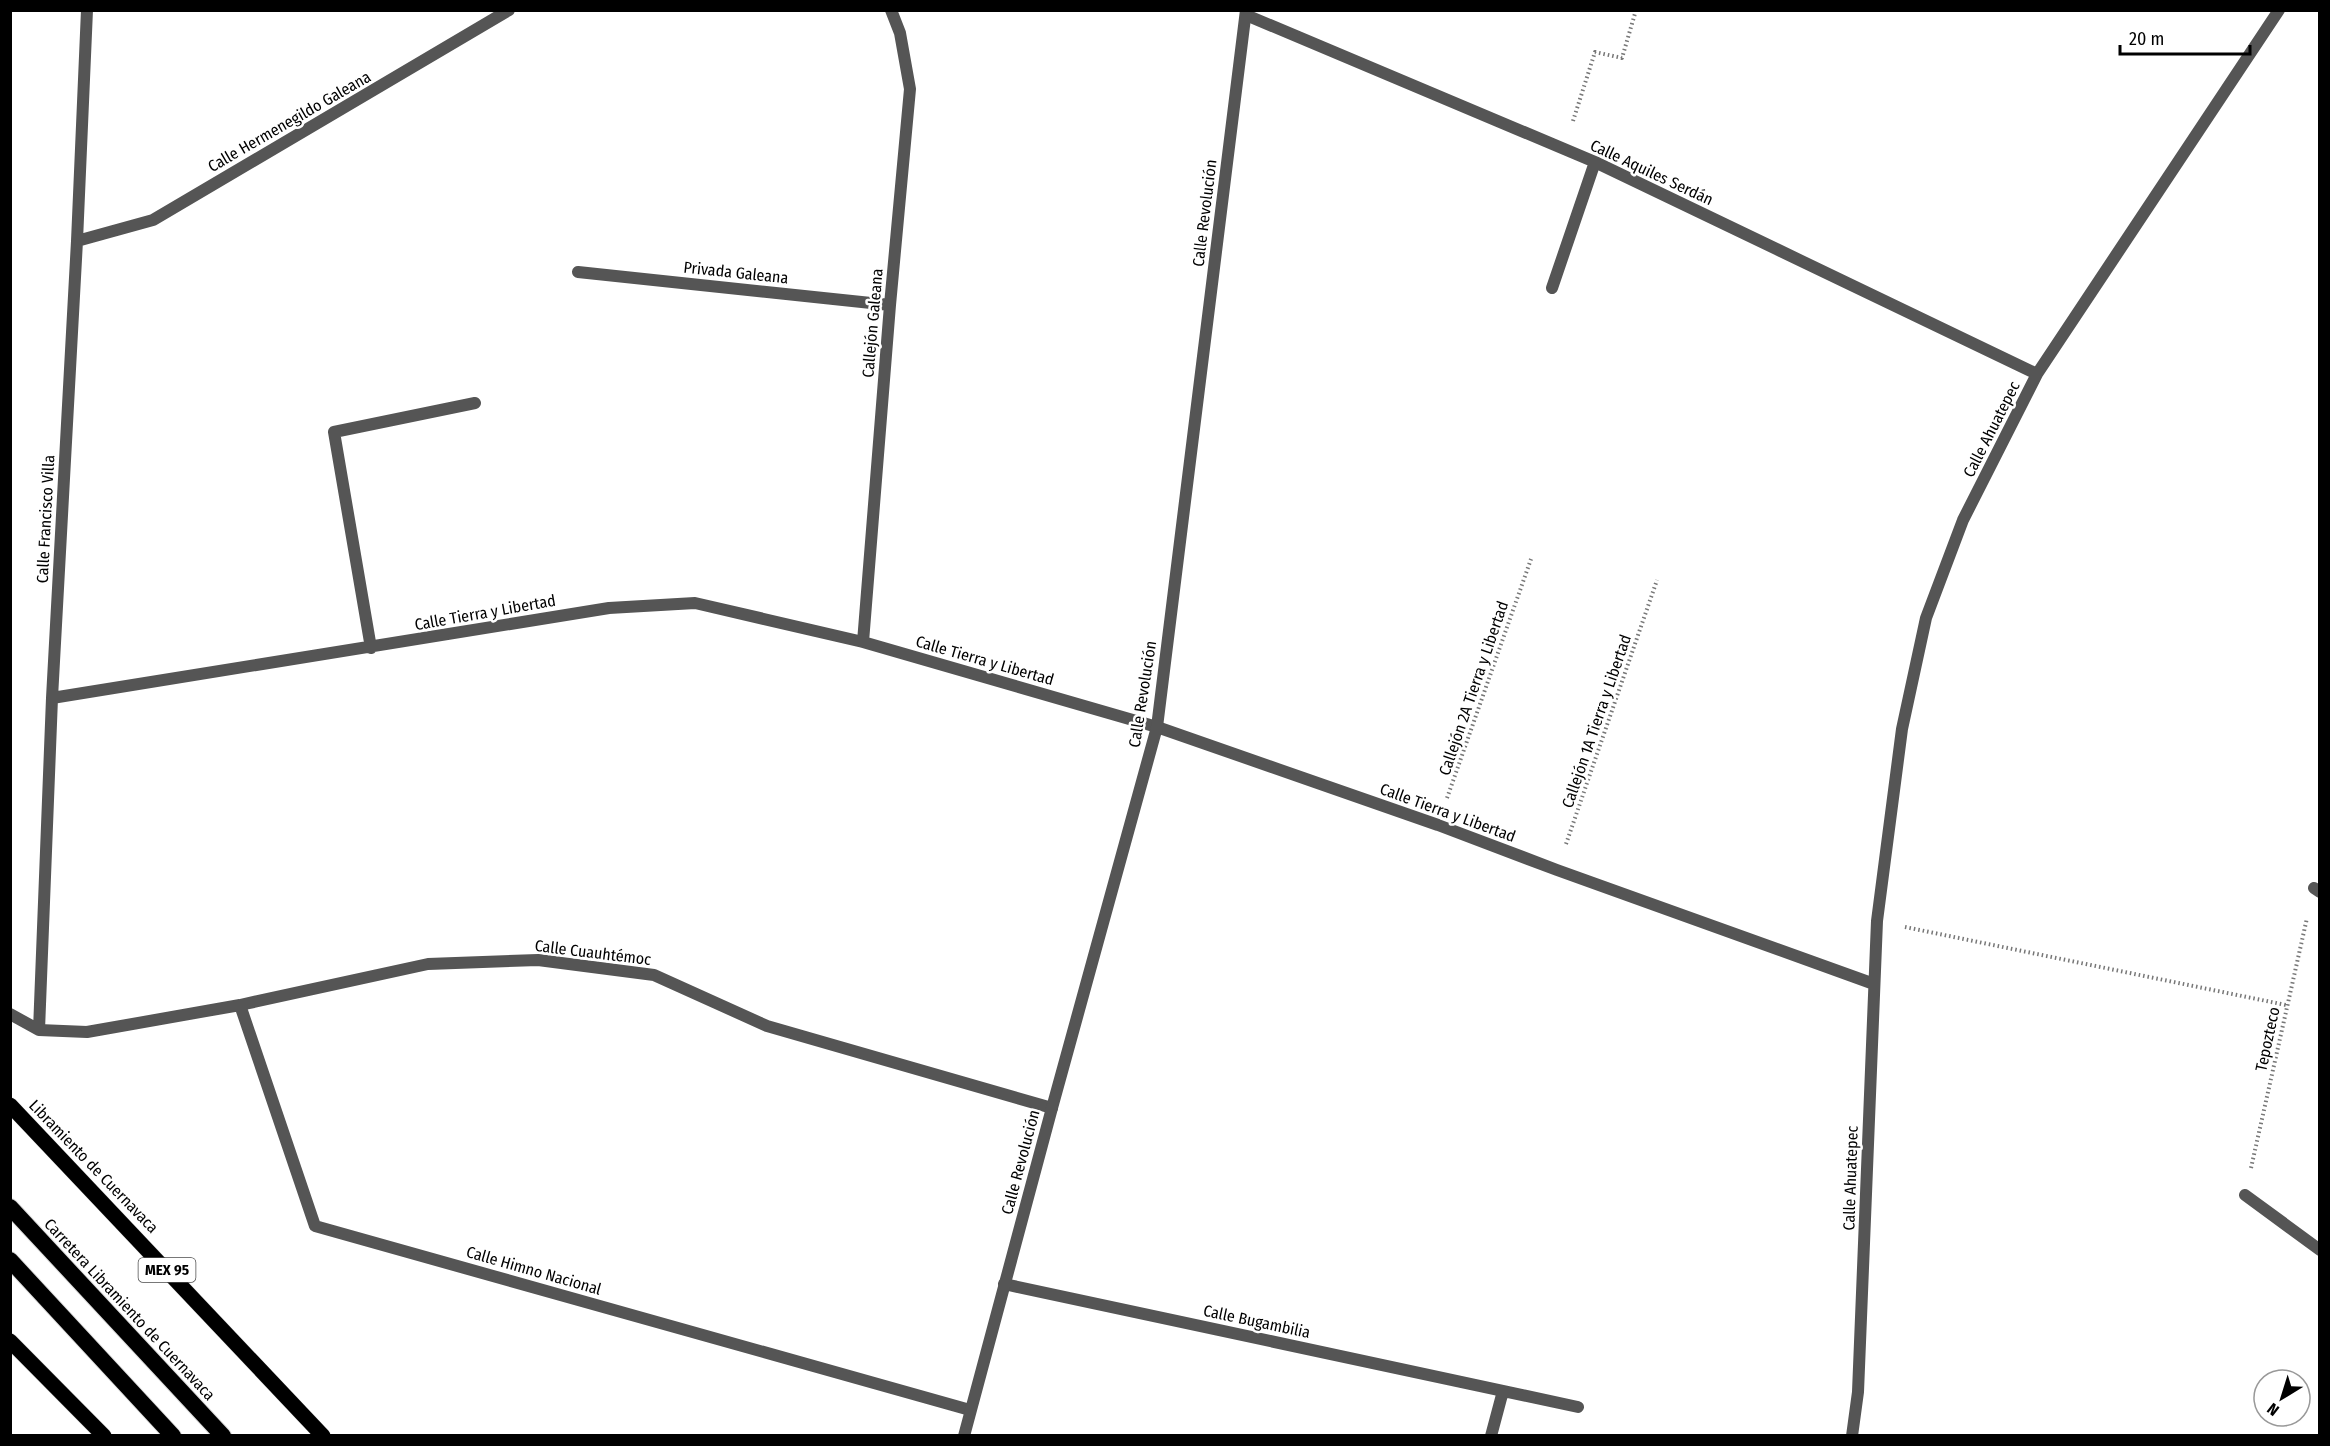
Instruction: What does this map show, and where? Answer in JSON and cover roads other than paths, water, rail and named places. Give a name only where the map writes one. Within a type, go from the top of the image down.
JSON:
[{"type":"highway","name":"Carretera Libramiento de Cuernavaca","points":[[10,1207],[223,1436]]},
{"type":"highway","points":[[10,1260],[173,1436]]},
{"type":"main road","name":"Libramiento de Cuernavaca","points":[[10,1105],[323,1436]]},
{"type":"main road","points":[[10,1341],[104,1436]]},
{"type":"street","name":"Calle Francisco Villa","points":[[39,1030],[52,698],[87,10]]},
{"type":"street","name":"Calle Hermenegildo Galeana","points":[[77,241],[153,220],[509,10]]},
{"type":"street","name":"Callejón Galeana","points":[[863,642],[910,89],[900,33],[891,10]]},
{"type":"street","name":"Calle Ahuatepec","points":[[1851,1436],[1858,1392],[1877,921],[1902,729],[1926,618],[1963,520],[2037,374],[2279,10]]},
{"type":"street","name":"Calle Aquiles Serdán","points":[[1246,13],[1595,162],[2037,374]]},
{"type":"street","name":"Calle Revolución","points":[[964,1436],[1157,727],[1246,13]]},
{"type":"street","points":[[1552,288],[1595,162]]},
{"type":"street","name":"Privada Galeana","points":[[578,272],[890,305]]},
{"type":"street","points":[[371,648],[334,432],[475,403]]},
{"type":"street","name":"Calle Tierra y Libertad","points":[[52,698],[609,608],[695,603],[863,642],[1157,727],[1438,825],[1874,984]]},
{"type":"street","name":"Calle Cuauhtémoc","points":[[10,1014],[39,1030],[87,1032],[240,1005],[428,964],[538,960],[654,975],[766,1026],[1052,1108]]},
{"type":"street","name":"Calle Himno Nacional","points":[[240,1005],[315,1226],[970,1410]]},
{"type":"street","points":[[2246,1195],[2319,1250]]},
{"type":"street","name":"Calle Bugambilia","points":[[1004,1284],[1578,1407]]},
{"type":"street","points":[[1491,1436],[1503,1391]]}]
